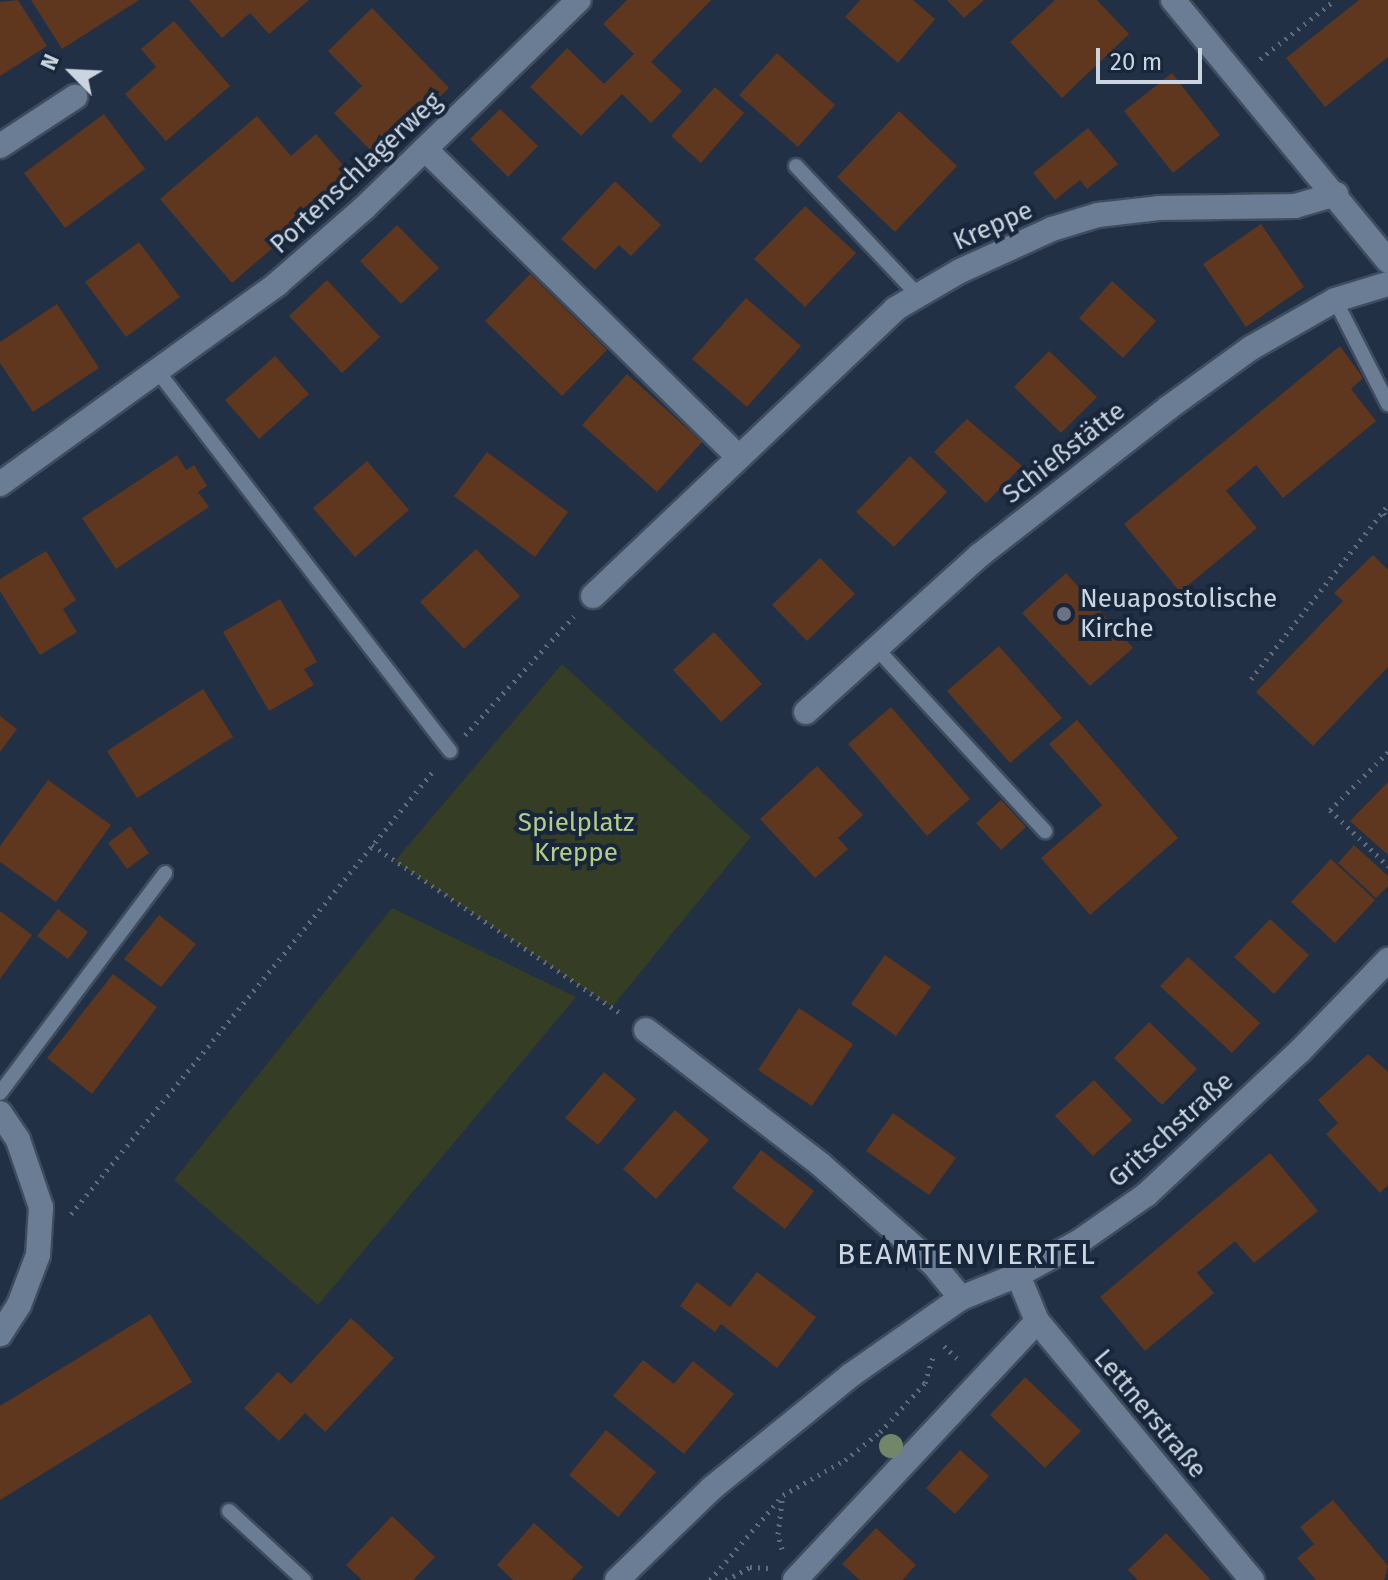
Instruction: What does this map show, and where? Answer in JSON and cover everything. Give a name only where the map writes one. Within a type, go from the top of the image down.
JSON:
[{"type":"street","name":"Portenschlagerweg","points":[[0,484],[159,373],[277,284],[425,149],[579,0]]},
{"type":"street","points":[[1173,0],[1336,194],[1388,261]]},
{"type":"street","points":[[0,146],[75,97]]},
{"type":"street","points":[[425,149],[737,456]]},
{"type":"street","name":"Kreppe","points":[[593,596],[737,456],[917,294],[1019,244],[1098,215],[1159,208],[1295,206],[1336,194]]},
{"type":"street","name":"Schießstätte","points":[[806,712],[875,647],[1095,463],[1251,348],[1335,300],[1388,284]]},
{"type":"street","name":"Gritschstraße","points":[[617,1580],[757,1449],[934,1316],[961,1298],[1018,1275],[1080,1241],[1147,1194],[1387,963]]},
{"type":"street","points":[[646,1030],[820,1164],[934,1265],[961,1298]]},
{"type":"street","points":[[0,1113],[18,1140],[41,1207],[38,1255],[19,1305],[0,1334]]},
{"type":"street","name":"Lettnerstraße","points":[[1018,1275],[1037,1321],[1252,1580]]},
{"type":"street","points":[[797,1579],[1037,1321]]},
{"type":"lane","points":[[796,166],[917,294]]},
{"type":"lane","points":[[1335,300],[1388,404]]},
{"type":"lane","points":[[159,373],[450,751]]},
{"type":"lane","points":[[875,647],[1045,831]]},
{"type":"lane","points":[[0,1093],[165,873]]},
{"type":"lane","points":[[229,1511],[304,1580]]},
{"type":"path","points":[[1236,77],[1335,0]]},
{"type":"path","points":[[1251,679],[1388,505]]},
{"type":"path","points":[[1384,513],[1388,520]]},
{"type":"path","points":[[38,1255],[450,751],[593,596]]},
{"type":"path","points":[[1388,752],[1330,810],[1388,866]]},
{"type":"path","points":[[371,845],[646,1030]]},
{"type":"path","points":[[710,1580],[783,1495],[845,1460],[880,1432],[925,1383],[938,1340],[934,1316]]},
{"type":"path","points":[[783,1495],[778,1534],[785,1562],[797,1579]]},
{"type":"path","points":[[726,1580],[750,1567],[797,1579]]},
{"type":"green space","name":"Spielplatz Kreppe","points":[[562,664],[751,837],[612,1007],[395,861]]},
{"type":"green space","points":[[392,908],[576,997],[318,1305],[174,1180]]},
{"type":"building","points":[[18,0],[47,46],[0,76],[0,2]]},
{"type":"building","points":[[31,0],[139,0],[62,49]]},
{"type":"building","points":[[189,0],[309,0],[269,34],[250,13],[222,38]]},
{"type":"building","points":[[627,0],[711,0],[651,62],[682,91],[651,123],[622,94],[581,136],[530,87],[567,48],[604,84],[634,54],[603,24]]},
{"type":"building","points":[[860,0],[913,0],[935,19],[898,63],[845,17]]},
{"type":"building","points":[[947,0],[984,0],[964,18]]},
{"type":"building","points":[[1055,0],[1097,0],[1129,34],[1062,98],[1010,42]]},
{"type":"building","points":[[1359,0],[1388,0],[1388,57],[1325,107],[1286,58]]},
{"type":"building","points":[[372,8],[449,88],[377,157],[334,113],[362,86],[328,51]]},
{"type":"building","points":[[174,21],[230,86],[166,141],[125,94],[156,67],[141,49]]},
{"type":"building","points":[[777,53],[835,105],[798,147],[739,95]]},
{"type":"building","points":[[1172,73],[1220,135],[1173,173],[1124,111]]},
{"type":"building","points":[[715,87],[744,113],[701,163],[671,136]]},
{"type":"building","points":[[500,109],[538,146],[508,177],[470,139]]},
{"type":"building","points":[[899,111],[957,166],[895,232],[837,177]]},
{"type":"building","points":[[104,114],[145,169],[65,228],[24,173]]},
{"type":"building","points":[[257,116],[291,156],[316,134],[354,178],[232,283],[160,199]]},
{"type":"building","points":[[1088,128],[1118,164],[1087,189],[1080,180],[1055,200],[1033,173]]},
{"type":"building","points":[[615,181],[661,225],[631,256],[619,245],[595,270],[561,239]]},
{"type":"building","points":[[805,206],[856,253],[805,307],[754,259]]},
{"type":"building","points":[[1261,224],[1304,287],[1246,327],[1203,264]]},
{"type":"building","points":[[397,225],[439,268],[401,304],[360,261]]},
{"type":"building","points":[[139,242],[180,297],[126,337],[85,282]]},
{"type":"building","points":[[530,274],[607,350],[562,396],[485,321]]},
{"type":"building","points":[[327,280],[380,337],[342,373],[289,316]]},
{"type":"building","points":[[1112,281],[1156,321],[1123,358],[1079,318]]},
{"type":"building","points":[[746,298],[801,346],[747,407],[692,359]]},
{"type":"building","points":[[57,304],[99,368],[33,412],[0,363],[0,342]]},
{"type":"building","points":[[1340,346],[1363,378],[1351,389],[1376,421],[1283,498],[1256,465],[1226,491],[1257,528],[1180,592],[1124,524]]},
{"type":"building","points":[[1049,351],[1097,397],[1061,433],[1014,387]]},
{"type":"building","points":[[275,356],[309,394],[259,439],[225,400]]},
{"type":"building","points":[[627,374],[702,442],[657,492],[582,425]]},
{"type":"building","points":[[967,419],[1022,466],[986,503],[934,452]]},
{"type":"building","points":[[487,452],[568,512],[535,557],[454,496]]},
{"type":"building","points":[[177,455],[186,470],[194,465],[207,486],[198,492],[209,507],[116,569],[82,518]]},
{"type":"building","points":[[910,456],[947,492],[894,547],[856,512]]},
{"type":"building","points":[[367,461],[409,510],[355,557],[313,508]]},
{"type":"building","points":[[476,549],[520,596],[464,649],[420,602]]},
{"type":"building","points":[[46,551],[76,600],[63,609],[77,632],[40,655],[0,591],[0,579]]},
{"type":"building","points":[[1373,555],[1388,570],[1388,667],[1313,746],[1256,692],[1343,601],[1334,593]]},
{"type":"building","points":[[820,558],[855,594],[807,641],[772,605]]},
{"type":"building","points":[[1066,573],[1133,648],[1090,686],[1022,613]]},
{"type":"building","points":[[280,599],[317,662],[304,669],[314,685],[269,711],[223,632]]},
{"type":"building","points":[[714,632],[762,684],[721,722],[673,670]]},
{"type":"building","points":[[999,646],[1062,718],[1010,763],[947,691]]},
{"type":"building","points":[[203,689],[233,737],[137,798],[107,751]]},
{"type":"building","points":[[891,707],[970,799],[927,836],[848,744]]},
{"type":"building","points":[[0,716],[17,729],[0,752]]},
{"type":"building","points":[[1077,720],[1178,838],[1090,915],[1041,858],[1102,805],[1049,744]]},
{"type":"building","points":[[817,766],[863,815],[838,838],[848,849],[815,878],[760,819]]},
{"type":"building","points":[[48,780],[111,825],[56,902],[0,862],[0,846]]},
{"type":"building","points":[[1388,782],[1388,855],[1350,821]]},
{"type":"building","points":[[1001,800],[1026,827],[1001,850],[976,823]]},
{"type":"building","points":[[130,826],[149,853],[127,869],[108,843]]},
{"type":"building","points":[[1354,845],[1388,876],[1388,886],[1376,898],[1338,863]]},
{"type":"building","points":[[1331,859],[1375,900],[1335,943],[1291,902]]},
{"type":"building","points":[[58,909],[88,932],[68,959],[37,936]]},
{"type":"building","points":[[0,911],[32,935],[0,979]]},
{"type":"building","points":[[159,915],[196,944],[161,987],[124,959]]},
{"type":"building","points":[[1270,919],[1309,955],[1274,994],[1234,957]]},
{"type":"building","points":[[885,955],[931,987],[896,1036],[851,1004]]},
{"type":"building","points":[[1188,957],[1260,1023],[1232,1053],[1160,986]]},
{"type":"building","points":[[113,974],[157,1007],[92,1094],[47,1058]]},
{"type":"building","points":[[799,1008],[853,1044],[812,1106],[758,1070]]},
{"type":"building","points":[[1149,1022],[1197,1069],[1162,1105],[1114,1058]]},
{"type":"building","points":[[1368,1054],[1388,1072],[1388,1185],[1380,1193],[1326,1134],[1338,1123],[1318,1100]]},
{"type":"building","points":[[604,1072],[636,1099],[598,1145],[565,1118]]},
{"type":"building","points":[[1094,1080],[1132,1120],[1093,1156],[1055,1116]]},
{"type":"building","points":[[675,1110],[709,1140],[656,1199],[623,1169]]},
{"type":"building","points":[[893,1113],[956,1158],[929,1195],[866,1151]]},
{"type":"building","points":[[761,1150],[814,1191],[785,1229],[732,1188]]},
{"type":"building","points":[[1270,1153],[1318,1211],[1254,1263],[1235,1241],[1197,1273],[1214,1293],[1145,1351],[1100,1297]]},
{"type":"building","points":[[757,1272],[816,1317],[777,1368],[721,1324],[715,1332],[680,1306],[697,1282],[730,1307]]},
{"type":"building","points":[[150,1314],[192,1382],[0,1500],[0,1406]]},
{"type":"building","points":[[351,1318],[394,1358],[325,1432],[305,1413],[279,1441],[244,1408],[278,1372],[291,1384]]},
{"type":"building","points":[[643,1360],[674,1384],[693,1361],[734,1394],[684,1454],[613,1396]]},
{"type":"building","points":[[1025,1377],[1081,1431],[1045,1468],[990,1415]]},
{"type":"building","points":[[606,1430],[656,1472],[618,1517],[569,1475]]},
{"type":"building","points":[[960,1450],[989,1476],[955,1514],[926,1488]]},
{"type":"building","points":[[1333,1500],[1388,1566],[1384,1580],[1316,1580],[1297,1558],[1314,1544],[1300,1527]]},
{"type":"building","points":[[392,1516],[435,1557],[413,1580],[362,1580],[346,1565]]},
{"type":"building","points":[[534,1523],[583,1567],[571,1580],[513,1580],[497,1565]]},
{"type":"building","points":[[876,1528],[916,1565],[902,1580],[860,1580],[842,1564]]},
{"type":"building","points":[[1166,1533],[1211,1580],[1138,1580],[1128,1570]]},
{"type":"place","name":"Neuapostolische Kirche","points":[[1064,614]]},
{"type":"district","name":"BEAMTENVIERTEL","points":[[967,1254]]}]
